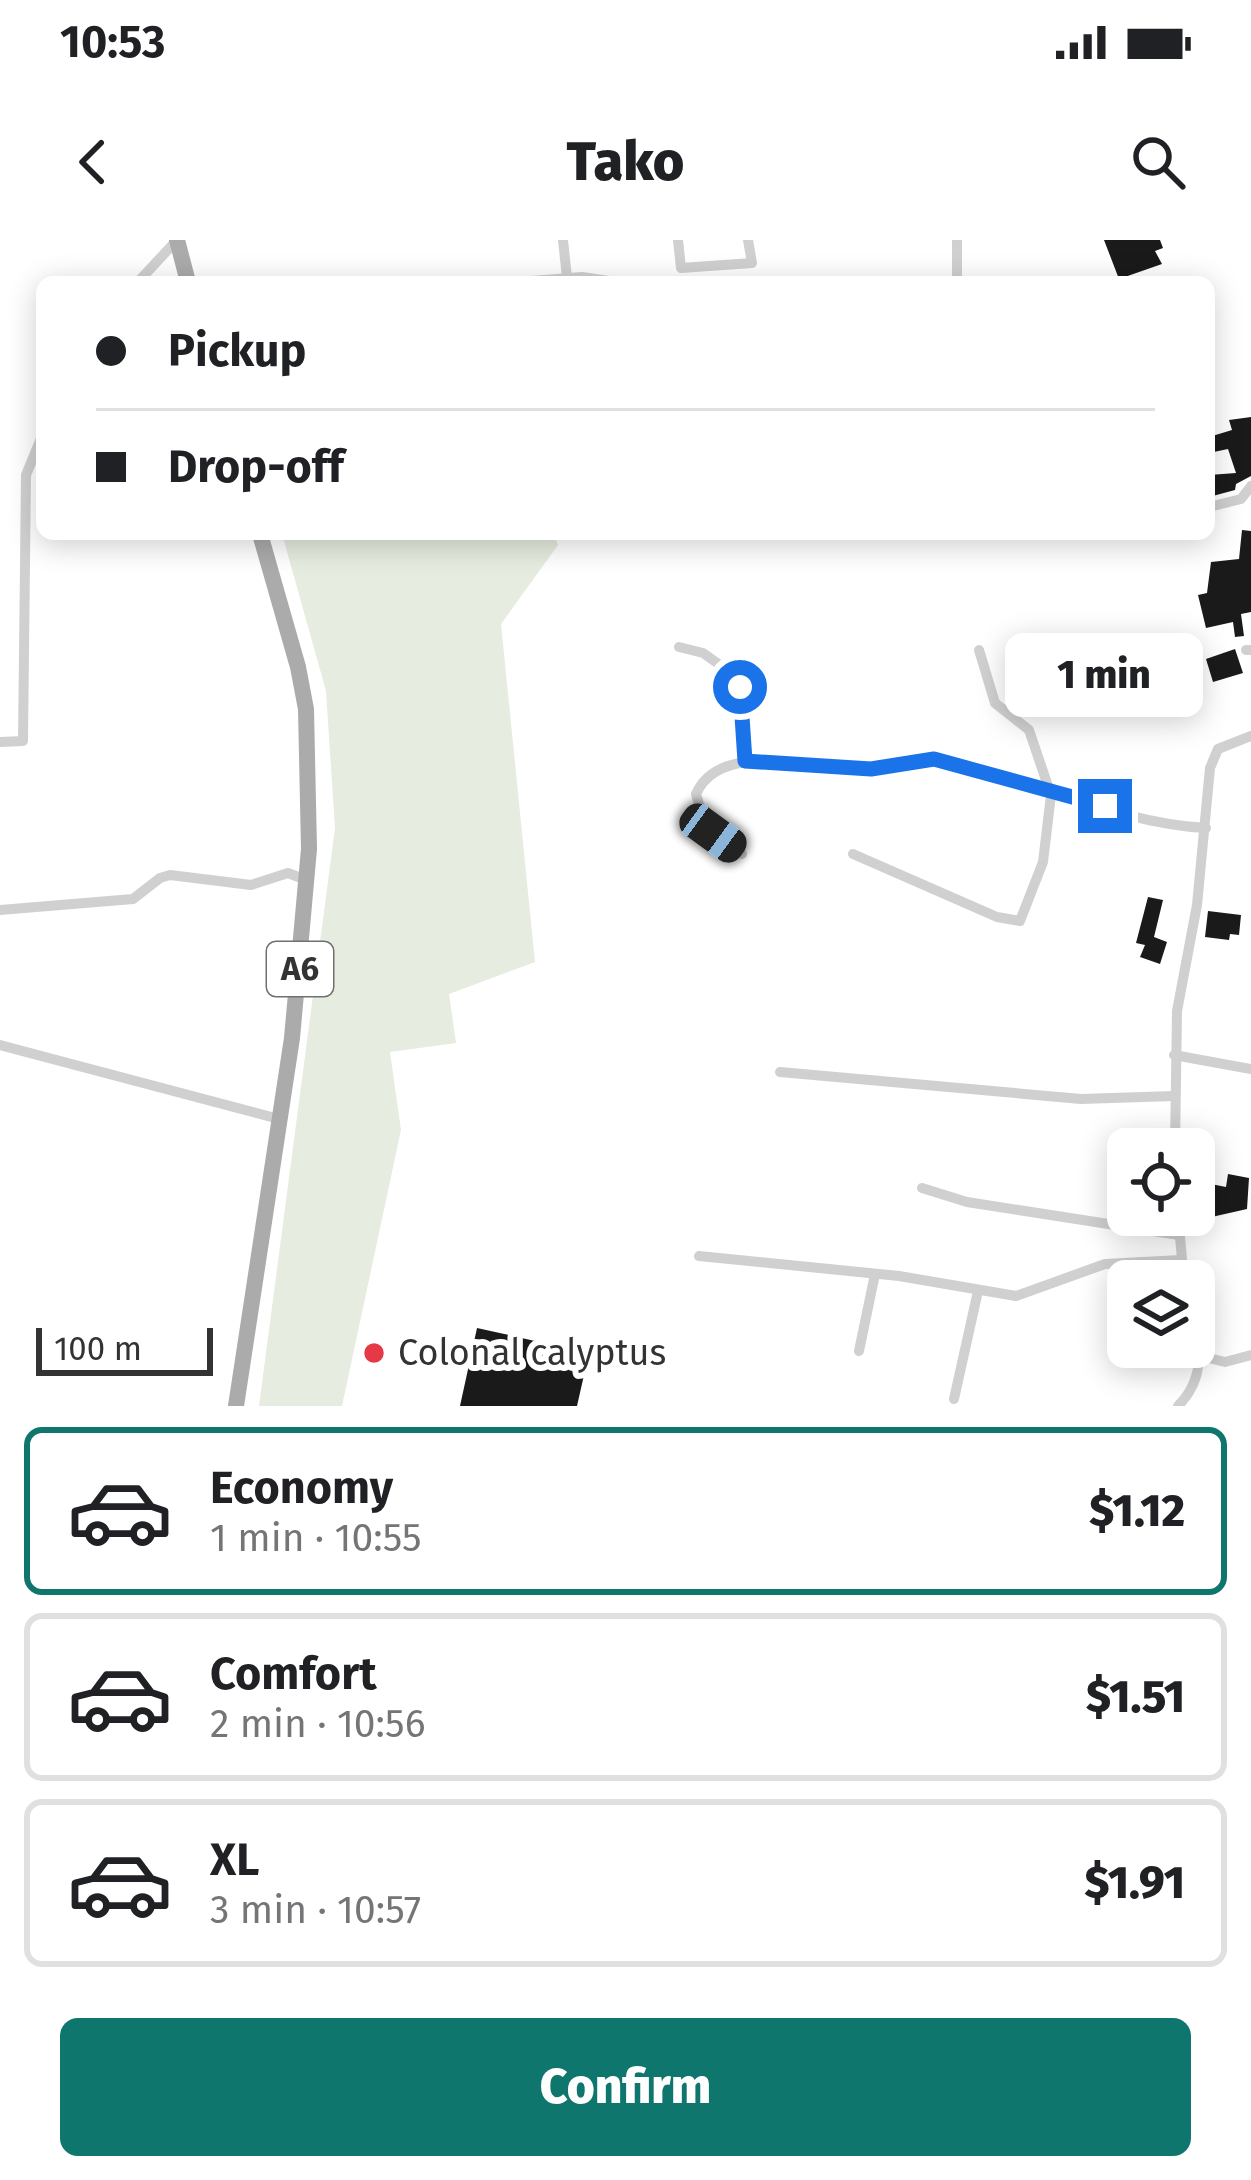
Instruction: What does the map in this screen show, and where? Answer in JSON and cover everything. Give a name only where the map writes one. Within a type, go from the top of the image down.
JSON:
[{"type":"main road","points":[[177,240],[186,276]]},
{"type":"main road","name":"A6","points":[[236,1406],[308,883],[306,709],[262,540]]},
{"type":"street","points":[[144,276],[177,240]]},
{"type":"street","points":[[563,240],[567,276]]},
{"type":"street","points":[[678,240],[681,268],[752,263],[748,240]]},
{"type":"street","points":[[957,240],[957,276]]},
{"type":"street","points":[[0,742],[23,740],[26,475],[36,451]]},
{"type":"street","points":[[1215,506],[1241,500],[1251,486]]},
{"type":"street","points":[[679,647],[703,653],[737,676],[745,761]]},
{"type":"street","points":[[854,854],[1016,923],[1042,862],[1051,795],[1029,730],[1004,714],[990,694],[979,650]]},
{"type":"street","points":[[1175,1128],[1174,1055],[1214,756],[1230,742],[1251,736]]},
{"type":"street","points":[[742,854],[705,825],[695,800],[709,776],[745,761],[871,769],[928,758],[1166,824],[1206,828]]},
{"type":"street","points":[[0,910],[133,899],[170,875],[256,885],[289,873],[304,876],[308,883]]},
{"type":"street","points":[[0,1045],[279,1120]]},
{"type":"street","points":[[1174,1055],[1251,1069]]},
{"type":"street","points":[[780,1072],[1081,1099],[1174,1096]]},
{"type":"street","points":[[922,1188],[967,1202],[1107,1223]]},
{"type":"street","points":[[1179,1236],[1181,1260]]},
{"type":"street","points":[[699,1256],[1026,1294],[1107,1264]]},
{"type":"street","points":[[859,1351],[875,1274]]},
{"type":"street","points":[[954,1399],[979,1291]]},
{"type":"street","points":[[1215,1360],[1225,1362],[1251,1354]]},
{"type":"street","points":[[1178,1406],[1194,1384],[1198,1368]]},
{"type":"shaded area","points":[[284,540],[556,540],[558,545],[501,624],[535,962],[449,994],[456,1043],[390,1052],[401,1130],[342,1406],[259,1406],[335,828],[326,691]]},
{"type":"building","points":[[1104,240],[1160,240],[1163,248],[1155,251],[1162,264],[1118,276]]},
{"type":"building","points":[[1251,417],[1251,476],[1236,484],[1235,490],[1215,495],[1215,475],[1236,473],[1228,449],[1215,452],[1215,435],[1232,430],[1229,420]]},
{"type":"building","points":[[1242,530],[1251,531],[1251,612],[1241,614],[1244,636],[1235,637],[1233,622],[1206,628],[1198,595],[1207,593],[1211,562],[1239,559]]},
{"type":"building","points":[[1235,649],[1243,673],[1213,682],[1206,659]]},
{"type":"building","points":[[1148,897],[1163,900],[1154,937],[1167,942],[1160,964],[1140,957],[1145,945],[1136,943]]},
{"type":"building","points":[[1208,911],[1241,915],[1239,935],[1230,934],[1229,940],[1205,937]]},
{"type":"building","points":[[1228,1174],[1249,1178],[1247,1209],[1215,1216],[1215,1185],[1226,1187]]},
{"type":"building","points":[[477,1328],[589,1353],[577,1406],[460,1406]]},
{"type":"place","name":"Colonal calyptus","points":[[374,1353]]},
{"type":"route","points":[[740,687],[745,761],[871,769],[934,759],[1051,795],[1105,806]]}]
